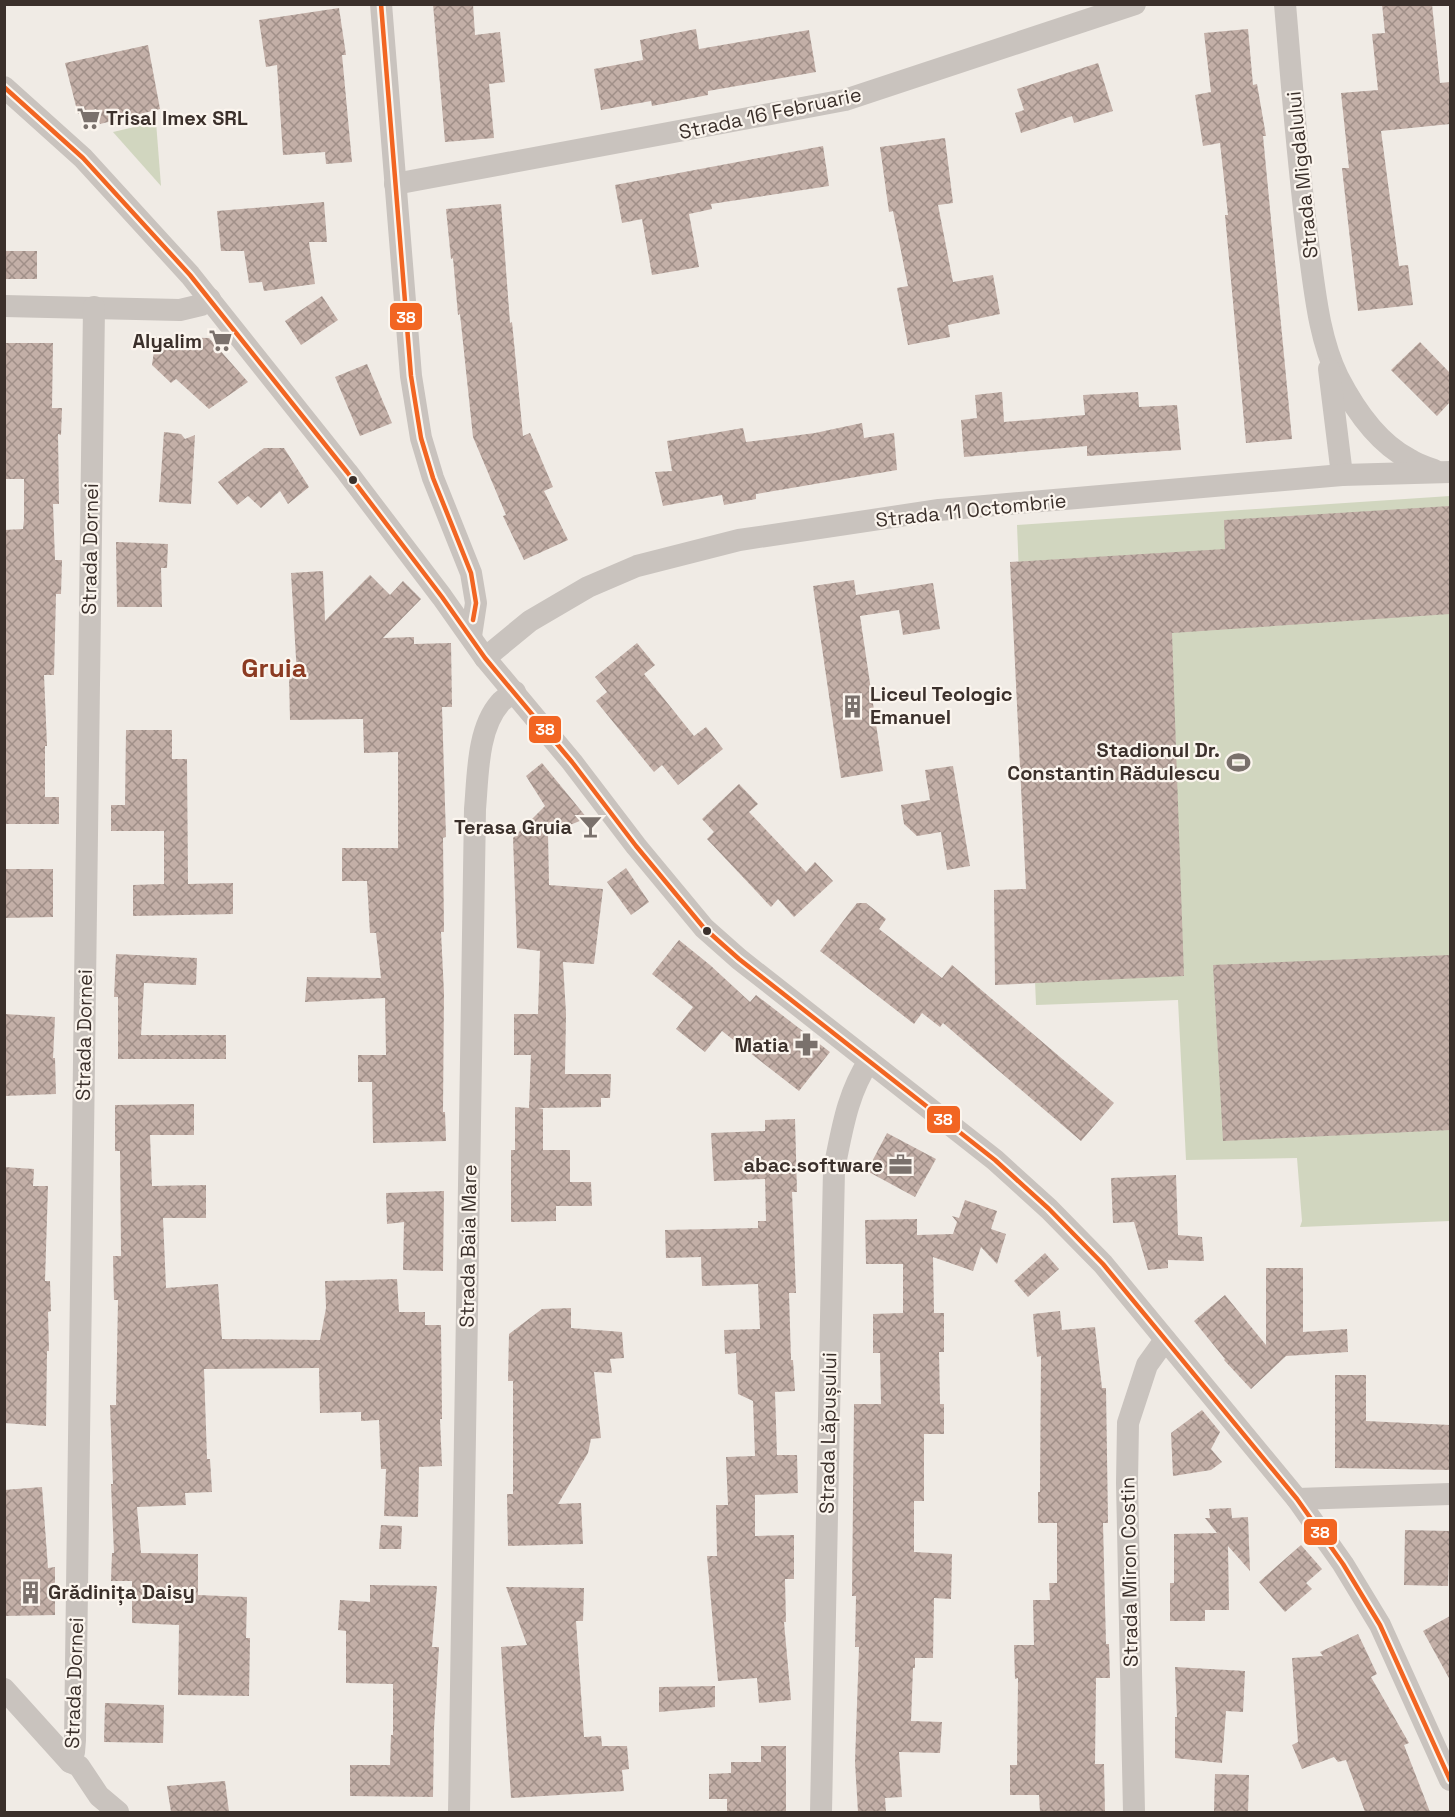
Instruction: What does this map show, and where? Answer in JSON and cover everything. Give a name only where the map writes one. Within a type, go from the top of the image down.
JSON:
[{"type":"street","points":[[381,4],[411,376],[421,438],[433,478],[471,573],[476,603],[471,636]]},
{"type":"street","name":"Strada 16 Februarie","points":[[395,184],[845,100],[1135,4]]},
{"type":"street","name":"Strada Migdalului","points":[[1285,4],[1305,221],[1316,300],[1326,344],[1342,475]]},
{"type":"street","points":[[4,87],[83,158],[190,274],[347,472],[471,636],[485,658],[515,692],[636,846],[704,928],[739,959],[995,1160],[1049,1209],[1103,1264],[1297,1498],[1343,1564],[1380,1625],[1450,1780]]},
{"type":"street","points":[[4,306],[180,310],[201,305],[210,299]]},
{"type":"street","name":"Strada Dornei","points":[[70,1762],[75,1740],[94,307]]},
{"type":"street","name":"Strada Migdalului","points":[[1326,344],[1338,376],[1371,427],[1392,448],[1408,459],[1445,472]]},
{"type":"street","name":"Strada 11 Octombrie","points":[[485,658],[530,621],[588,587],[637,566],[739,540],[939,510],[1342,475],[1445,472]]},
{"type":"street","name":"Strada Baia Mare","points":[[459,1812],[475,809],[479,753],[489,721],[500,702],[515,692]]},
{"type":"street","name":"Strada Lăpușului","points":[[821,1812],[834,1169],[846,1109],[858,1078],[868,1061]]},
{"type":"street","name":"Strada Miron Costin","points":[[1134,1812],[1126,1483],[1128,1423],[1148,1365],[1166,1340]]},
{"type":"street","points":[[1297,1498],[1450,1494]]},
{"type":"street","points":[[4,1689],[70,1762],[79,1766],[99,1796],[118,1812]]},
{"type":"green space","points":[[156,122],[161,186],[113,132]]},
{"type":"green space","name":"Stadionul Dr. Constantin Rădulescu","points":[[1450,496],[1450,1221],[1300,1227],[1302,1221],[1297,1158],[1186,1160],[1178,1000],[1036,1005],[1017,525]]},
{"type":"building","points":[[433,4],[473,4],[475,35],[500,32],[505,82],[489,84],[494,138],[445,142]]},
{"type":"building","points":[[1382,4],[1432,4],[1440,83],[1450,82],[1450,124],[1381,131],[1399,266],[1408,265],[1413,305],[1358,311],[1342,168],[1349,168],[1341,93],[1378,90],[1372,34],[1385,33]]},
{"type":"building","points":[[339,8],[346,55],[342,55],[352,162],[326,164],[325,152],[283,155],[277,65],[266,67],[259,20]]},
{"type":"building","points":[[696,29],[699,49],[809,30],[816,72],[708,91],[708,95],[652,106],[651,101],[601,110],[594,69],[643,60],[640,40]]},
{"type":"building","points":[[1248,29],[1253,85],[1257,84],[1266,136],[1263,136],[1292,439],[1246,443],[1220,143],[1203,146],[1195,95],[1211,92],[1204,33]]},
{"type":"building","points":[[148,45],[160,109],[100,124],[96,109],[78,114],[65,63]]},
{"type":"building","points":[[1098,63],[1113,111],[1074,123],[1072,116],[1021,133],[1015,113],[1024,110],[1017,89]]},
{"type":"building","points":[[945,138],[953,203],[938,205],[953,282],[993,275],[1000,314],[948,325],[950,337],[908,345],[897,288],[908,286],[893,211],[889,212],[880,147]]},
{"type":"building","points":[[823,146],[829,186],[711,204],[712,209],[689,214],[699,267],[652,275],[642,219],[622,223],[615,185]]},
{"type":"building","points":[[324,202],[327,242],[309,242],[315,284],[264,291],[262,282],[249,283],[244,251],[221,251],[217,211]]},
{"type":"building","points":[[501,204],[510,323],[512,322],[523,436],[530,433],[553,487],[544,491],[568,540],[524,560],[503,516],[506,515],[473,437],[446,209]]},
{"type":"building","points":[[4,251],[37,251],[37,279],[4,279]]},
{"type":"building","points":[[322,296],[338,320],[301,345],[285,321]]},
{"type":"building","points":[[156,337],[209,338],[248,382],[209,409],[176,379],[171,383],[152,365]]},
{"type":"building","points":[[1420,342],[1450,373],[1450,402],[1437,416],[1391,370]]},
{"type":"building","points":[[4,343],[53,343],[52,408],[62,408],[61,435],[58,434],[59,504],[53,504],[55,560],[62,560],[61,594],[56,594],[54,675],[44,675],[47,746],[45,746],[45,797],[59,797],[59,824],[4,824],[4,530],[23,529],[24,479],[4,479]]},
{"type":"building","points":[[367,364],[392,423],[360,436],[335,377]]},
{"type":"building","points":[[1002,392],[1004,422],[1085,415],[1083,395],[1138,392],[1139,407],[1177,405],[1181,450],[1087,456],[1087,446],[964,457],[961,420],[977,418],[975,395]]},
{"type":"building","points":[[862,423],[864,438],[894,433],[897,470],[756,494],[756,499],[724,505],[722,495],[663,506],[655,472],[672,471],[667,441],[743,428],[746,442],[815,433]]},
{"type":"building","points":[[164,432],[181,434],[185,439],[195,435],[191,504],[159,502]]},
{"type":"building","points":[[264,448],[284,448],[309,487],[288,504],[280,491],[261,508],[248,496],[237,505],[218,482]]},
{"type":"building","points":[[1450,506],[1450,614],[1172,633],[1184,976],[995,985],[994,890],[1026,889],[1010,562],[1225,549],[1224,520]]},
{"type":"building","points":[[116,542],[168,544],[167,568],[161,568],[162,607],[117,607]]},
{"type":"building","points":[[323,571],[325,621],[370,575],[390,595],[403,581],[421,599],[383,638],[414,637],[414,644],[451,643],[452,707],[442,707],[446,837],[443,838],[444,932],[441,932],[444,993],[443,1112],[445,1112],[446,1141],[373,1143],[372,1082],[358,1082],[358,1055],[386,1055],[385,998],[305,1002],[307,977],[381,978],[376,933],[370,933],[367,881],[342,881],[342,848],[398,848],[398,752],[364,753],[363,719],[290,720],[289,675],[297,675],[291,573]]},
{"type":"building","name":"Liceul Teologic Emanuel","points":[[854,580],[856,595],[933,583],[940,629],[903,635],[899,610],[860,616],[883,771],[841,778],[813,586]]},
{"type":"building","points":[[637,643],[655,665],[644,674],[694,736],[706,727],[723,749],[678,785],[662,765],[654,772],[596,701],[607,692],[595,677]]},
{"type":"building","points":[[126,730],[172,730],[172,759],[187,759],[188,884],[233,883],[233,914],[133,916],[133,885],[164,884],[164,831],[111,831],[111,805],[125,805]]},
{"type":"building","points":[[542,763],[587,818],[548,834],[549,885],[603,889],[594,964],[563,962],[566,1014],[565,1074],[611,1074],[610,1098],[601,1098],[601,1107],[538,1108],[543,1109],[543,1150],[570,1150],[570,1182],[591,1182],[592,1206],[556,1206],[556,1221],[511,1222],[511,1150],[515,1150],[515,1107],[529,1108],[531,1055],[514,1055],[514,1014],[538,1014],[540,951],[517,948],[513,838],[545,806],[526,776]]},
{"type":"building","points":[[953,766],[970,866],[947,870],[941,832],[917,836],[904,824],[901,805],[930,800],[925,770]]},
{"type":"building","points":[[739,784],[758,804],[749,812],[806,872],[815,862],[833,881],[794,917],[778,899],[771,907],[707,839],[714,832],[702,819]]},
{"type":"building","points":[[626,868],[649,902],[631,915],[607,882]]},
{"type":"building","points":[[4,869],[53,869],[53,917],[4,918]]},
{"type":"building","points":[[857,903],[866,903],[886,919],[879,929],[942,978],[952,965],[1114,1103],[1081,1141],[943,1023],[940,1027],[922,1013],[914,1024],[820,951]]},
{"type":"building","points":[[679,940],[750,1002],[756,995],[830,1052],[799,1091],[722,1031],[705,1052],[676,1029],[693,1007],[652,974]]},
{"type":"building","points":[[116,954],[197,958],[196,985],[144,983],[141,1035],[226,1035],[226,1059],[118,1059],[118,997],[114,997]]},
{"type":"building","points":[[1450,955],[1450,1130],[1223,1141],[1213,965]]},
{"type":"building","points":[[4,1014],[55,1017],[53,1058],[55,1058],[56,1094],[4,1096]]},
{"type":"building","points":[[194,1104],[194,1135],[150,1135],[152,1186],[206,1185],[206,1218],[163,1218],[166,1288],[218,1284],[222,1339],[320,1340],[326,1308],[325,1281],[397,1279],[399,1312],[425,1312],[425,1325],[441,1325],[442,1466],[419,1467],[418,1517],[384,1516],[386,1469],[381,1469],[379,1420],[361,1421],[361,1412],[320,1413],[319,1368],[204,1369],[207,1459],[210,1459],[212,1492],[185,1493],[186,1505],[137,1507],[141,1553],[198,1554],[198,1595],[247,1597],[246,1638],[250,1638],[249,1696],[178,1695],[179,1625],[132,1623],[132,1581],[111,1581],[112,1553],[114,1553],[110,1405],[116,1405],[118,1300],[114,1300],[113,1256],[121,1256],[120,1151],[115,1151],[115,1105]]},
{"type":"building","points":[[795,1119],[797,1192],[792,1192],[796,1293],[789,1293],[791,1360],[793,1360],[795,1391],[775,1392],[777,1455],[797,1455],[798,1493],[755,1495],[755,1536],[794,1535],[794,1579],[785,1579],[786,1622],[784,1622],[791,1700],[759,1703],[757,1678],[718,1681],[707,1556],[717,1556],[716,1505],[728,1505],[726,1457],[755,1456],[753,1401],[738,1394],[736,1353],[725,1354],[724,1330],[760,1329],[758,1284],[702,1286],[701,1257],[666,1258],[665,1230],[758,1228],[758,1221],[766,1221],[765,1179],[714,1181],[711,1133],[765,1131],[765,1120]]},
{"type":"building","name":"abac.software","points":[[887,1133],[936,1159],[915,1197],[867,1171]]},
{"type":"building","points":[[4,1167],[34,1169],[33,1186],[48,1186],[45,1281],[50,1281],[51,1311],[48,1312],[46,1426],[4,1423]]},
{"type":"building","points":[[1176,1175],[1178,1235],[1202,1237],[1204,1261],[1168,1260],[1168,1268],[1148,1270],[1134,1222],[1113,1223],[1111,1178]]},
{"type":"building","points":[[444,1191],[443,1271],[403,1270],[404,1222],[387,1224],[386,1193]]},
{"type":"building","points":[[965,1200],[997,1211],[991,1229],[1006,1234],[997,1264],[981,1247],[973,1271],[933,1257],[934,1313],[944,1313],[944,1352],[939,1352],[940,1404],[944,1404],[944,1434],[924,1434],[924,1501],[914,1501],[914,1552],[952,1554],[951,1599],[934,1598],[933,1658],[915,1658],[911,1721],[942,1722],[940,1753],[899,1752],[902,1797],[885,1798],[886,1812],[858,1812],[855,1762],[859,1647],[855,1647],[856,1596],[852,1596],[854,1404],[881,1404],[880,1353],[873,1353],[873,1314],[903,1313],[903,1264],[866,1264],[865,1220],[917,1219],[917,1235],[953,1234],[957,1222],[952,1216],[959,1218]]},
{"type":"building","points":[[1045,1253],[1059,1269],[1028,1297],[1014,1281]]},
{"type":"building","points":[[1266,1268],[1303,1268],[1303,1332],[1347,1329],[1348,1352],[1286,1356],[1251,1389],[1224,1360],[1194,1321],[1225,1295],[1266,1345]]},
{"type":"building","points":[[571,1308],[571,1328],[622,1332],[624,1358],[610,1359],[612,1373],[594,1372],[601,1438],[591,1439],[588,1453],[558,1504],[581,1503],[583,1544],[508,1546],[507,1494],[513,1494],[513,1381],[508,1381],[509,1334],[542,1309]]},
{"type":"building","points":[[1060,1311],[1062,1330],[1095,1327],[1102,1388],[1106,1388],[1108,1523],[1103,1523],[1106,1644],[1109,1644],[1110,1678],[1096,1678],[1095,1764],[1104,1764],[1105,1812],[1040,1812],[1039,1795],[1010,1795],[1010,1765],[1017,1765],[1018,1678],[1015,1679],[1014,1645],[1034,1645],[1033,1600],[1050,1600],[1049,1583],[1057,1583],[1057,1523],[1038,1523],[1041,1356],[1037,1357],[1033,1314]]},
{"type":"building","points":[[1335,1375],[1366,1375],[1366,1421],[1450,1425],[1450,1470],[1335,1468]]},
{"type":"building","points":[[1202,1410],[1220,1432],[1211,1449],[1222,1462],[1211,1470],[1173,1476],[1171,1433]]},
{"type":"building","points":[[42,1487],[48,1568],[55,1567],[55,1615],[4,1616],[4,1490]]},
{"type":"building","points":[[1231,1508],[1232,1518],[1248,1517],[1250,1571],[1228,1546],[1229,1610],[1205,1610],[1205,1621],[1170,1621],[1170,1583],[1174,1583],[1174,1534],[1217,1533],[1205,1518],[1210,1518],[1209,1509]]},
{"type":"building","points":[[381,1525],[402,1526],[401,1549],[379,1549]]},
{"type":"building","points":[[1405,1530],[1450,1531],[1448,1586],[1404,1585]]},
{"type":"building","points":[[1301,1545],[1322,1569],[1306,1583],[1312,1589],[1285,1612],[1259,1582]]},
{"type":"building","points":[[370,1585],[437,1586],[432,1647],[439,1647],[433,1797],[350,1796],[350,1765],[390,1765],[391,1735],[393,1735],[393,1684],[346,1683],[346,1631],[338,1630],[340,1600],[370,1602]]},
{"type":"building","points":[[506,1587],[584,1588],[583,1621],[576,1621],[584,1737],[601,1736],[602,1746],[627,1746],[629,1769],[622,1770],[624,1791],[511,1798],[501,1647],[527,1645]]},
{"type":"building","points":[[1450,1616],[1450,1680],[1423,1631]]},
{"type":"building","points":[[1358,1634],[1377,1674],[1371,1677],[1409,1743],[1404,1745],[1430,1812],[1365,1812],[1346,1760],[1338,1762],[1334,1757],[1302,1769],[1292,1745],[1298,1742],[1292,1658],[1323,1656],[1320,1652]]},
{"type":"building","points":[[1175,1667],[1245,1671],[1243,1712],[1226,1711],[1222,1763],[1175,1758],[1175,1717],[1177,1717]]},
{"type":"building","points":[[715,1686],[715,1707],[659,1712],[659,1687]]},
{"type":"building","points":[[105,1703],[164,1705],[163,1743],[104,1742]]},
{"type":"building","points":[[761,1746],[786,1746],[786,1812],[727,1812],[727,1799],[709,1799],[709,1774],[731,1773],[731,1762],[761,1762]]},
{"type":"building","points":[[1215,1774],[1249,1775],[1248,1812],[1214,1812]]},
{"type":"building","points":[[225,1781],[229,1812],[171,1812],[167,1786]]},
{"type":"transit line","name":"38","points":[[381,4],[411,376],[421,438],[433,478],[471,573],[476,603],[473,620]]},
{"type":"transit line","name":"38","points":[[4,87],[83,158],[190,275],[347,472],[442,597],[485,658],[572,762],[636,846],[704,928],[739,959],[995,1160],[1049,1209],[1103,1264],[1297,1499],[1343,1564],[1380,1625],[1450,1780]]},
{"type":"place","name":"Trisal Imex SRL","points":[[88,118]]},
{"type":"place","name":"Alyalim","points":[[220,341]]},
{"type":"place","name":"Liceul Teologic Emanuel","points":[[852,706]]},
{"type":"place","name":"Stadionul Dr. Constantin Rădulescu","points":[[1238,762]]},
{"type":"place","name":"Terasa Gruia","points":[[590,827]]},
{"type":"place","name":"Matia","points":[[807,1045]]},
{"type":"place","name":"abac.software","points":[[901,1165]]},
{"type":"place","name":"Grădinița Daisy","points":[[30,1592]]},
{"type":"district","name":"Gruia","points":[[274,668]]}]
